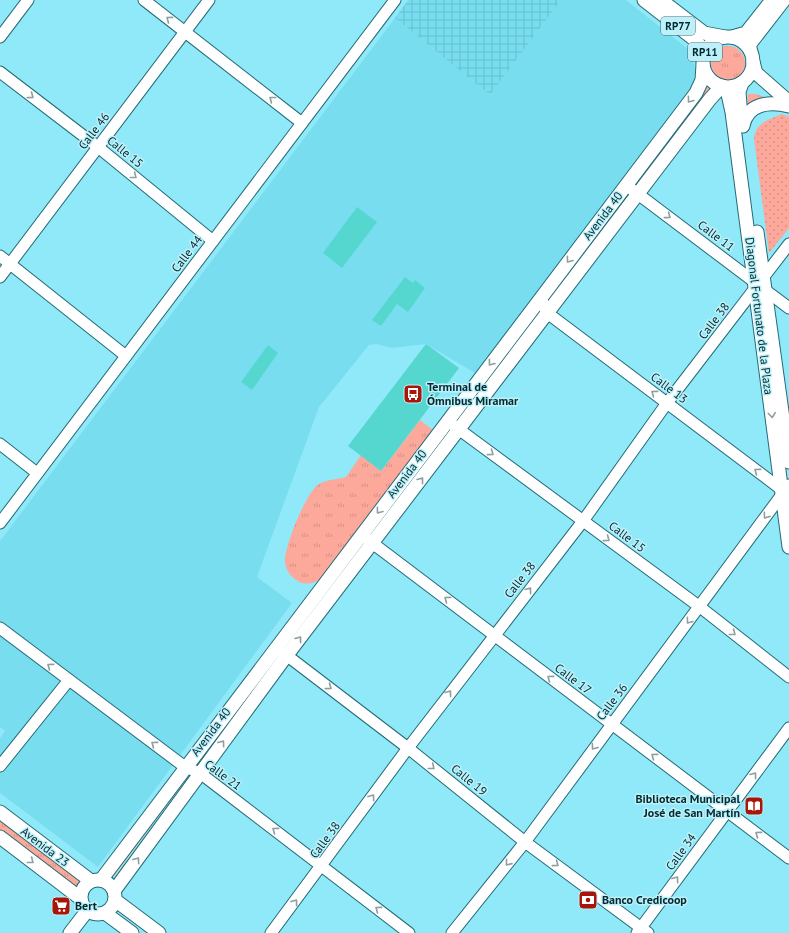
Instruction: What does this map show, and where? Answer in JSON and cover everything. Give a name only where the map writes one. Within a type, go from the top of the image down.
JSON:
[{"type":"main road","name":"RP77","points":[[644,0],[694,39],[701,47],[703,61]]},
{"type":"main road","name":"RP77","points":[[661,0],[704,33],[728,37]]},
{"type":"main road","points":[[728,37],[746,33],[772,0]]},
{"type":"main road","points":[[744,82],[751,72],[752,56],[750,44],[784,0]]},
{"type":"main road","name":"RP11","points":[[723,87],[707,76],[703,61],[711,44],[728,37],[746,44],[752,56],[756,73],[789,104]]},
{"type":"main road","name":"Avenida 40","points":[[80,898],[83,888],[96,880],[186,767],[700,87],[703,61]]},
{"type":"main road","points":[[723,87],[737,86],[750,80],[789,104]]},
{"type":"main road","name":"Diagonal Fortunato de la Plaza","points":[[744,82],[740,88],[739,103],[743,128],[759,284],[785,491],[789,547]]},
{"type":"main road","name":"Avenida 40","points":[[105,913],[110,910],[114,896],[200,773],[287,655],[459,430],[546,312],[637,193],[710,99],[723,87]]},
{"type":"main road","name":"Diagonal Fortunato de la Plaza","points":[[723,87],[731,106],[789,462]]},
{"type":"main road","points":[[743,128],[746,115],[756,107],[774,103],[789,104]]},
{"type":"main road","name":"Avenida 23","points":[[0,812],[96,880]]},
{"type":"main road","name":"Avenida 23","points":[[0,837],[80,898]]},
{"type":"main road","points":[[96,880],[109,884],[114,896],[159,933]]},
{"type":"main road","points":[[80,898],[87,911],[96,914],[105,913],[132,933]]},
{"type":"main road","points":[[70,933],[87,911]]},
{"type":"street","points":[[0,37],[28,0]]},
{"type":"street","points":[[144,0],[186,31],[302,123]]},
{"type":"street","name":"Calle 46","points":[[0,278],[209,0]]},
{"type":"street","points":[[381,0],[392,4]]},
{"type":"street","name":"Calle 44","points":[[0,523],[392,4]]},
{"type":"street","name":"Calle 15","points":[[0,72],[98,147],[213,241]]},
{"type":"street","name":"Calle 11","points":[[626,185],[789,308]]},
{"type":"street","name":"Calle 38","points":[[271,933],[408,748],[583,521],[667,403],[789,244]]},
{"type":"street","points":[[0,256],[126,356]]},
{"type":"street","points":[[541,297],[546,312]]},
{"type":"street","name":"Calle 13","points":[[546,312],[785,491]]},
{"type":"street","name":"Calle 15","points":[[447,421],[700,608],[789,677]]},
{"type":"street","points":[[0,444],[38,473]]},
{"type":"street","name":"Calle 36","points":[[452,933],[525,842],[700,608],[785,491]]},
{"type":"street","name":"Calle 17","points":[[361,534],[789,858]]},
{"type":"street","name":"Calle 21","points":[[0,628],[186,767],[200,773],[409,933]]},
{"type":"street","name":"Calle 19","points":[[276,646],[408,748],[525,842],[642,931]]},
{"type":"street","points":[[0,766],[69,680]]},
{"type":"street","name":"Calle 34","points":[[642,931],[727,811],[789,728]]},
{"type":"shaded area","points":[[408,0],[561,0],[490,95],[395,18]]},
{"type":"shaded area","points":[[561,0],[626,0],[688,49],[696,70],[693,85],[475,373],[426,344],[392,348],[376,344],[369,345],[319,407],[257,577],[292,603],[98,867],[0,793],[0,738],[5,731],[0,727],[0,541],[395,18],[490,95]]},
{"type":"green space","points":[[725,46],[731,46],[735,47],[742,53],[745,63],[744,70],[738,77],[731,80],[725,80],[721,79],[714,73],[711,66],[711,60],[712,56],[718,49]]},
{"type":"green space","points":[[706,87],[711,90],[644,176],[642,174]]},
{"type":"green space","points":[[748,94],[756,94],[767,98],[747,108]]},
{"type":"green space","points":[[782,114],[789,117],[789,228],[769,253],[754,139],[757,129],[763,123]]},
{"type":"green space","points":[[625,197],[626,199],[553,292]]},
{"type":"green space","points":[[420,420],[434,431],[322,578],[307,584],[301,583],[293,578],[286,568],[285,562],[288,545],[302,508],[314,489],[319,484],[346,477],[361,455],[381,471]]},
{"type":"green space","points":[[186,777],[187,778],[114,876],[113,874]]},
{"type":"green space","points":[[0,818],[82,881],[76,887],[72,886],[0,830]]},
{"type":"building","points":[[357,207],[377,222],[342,268],[323,253]]},
{"type":"building","points":[[405,277],[413,283],[415,280],[425,288],[408,312],[397,304],[381,326],[372,320]]},
{"type":"building","name":"Terminal de Ómnibus Miramar","points":[[426,344],[459,368],[381,471],[348,446]]},
{"type":"building","points":[[268,345],[278,353],[252,390],[241,382]]},
{"type":"place","name":"Terminal de Ómnibus Miramar","points":[[413,394]]},
{"type":"place","name":"Biblioteca Municipal José de San Martín","points":[[754,806]]},
{"type":"place","name":"Banco Credicoop","points":[[588,900]]},
{"type":"place","name":"Bert","points":[[61,906]]}]
